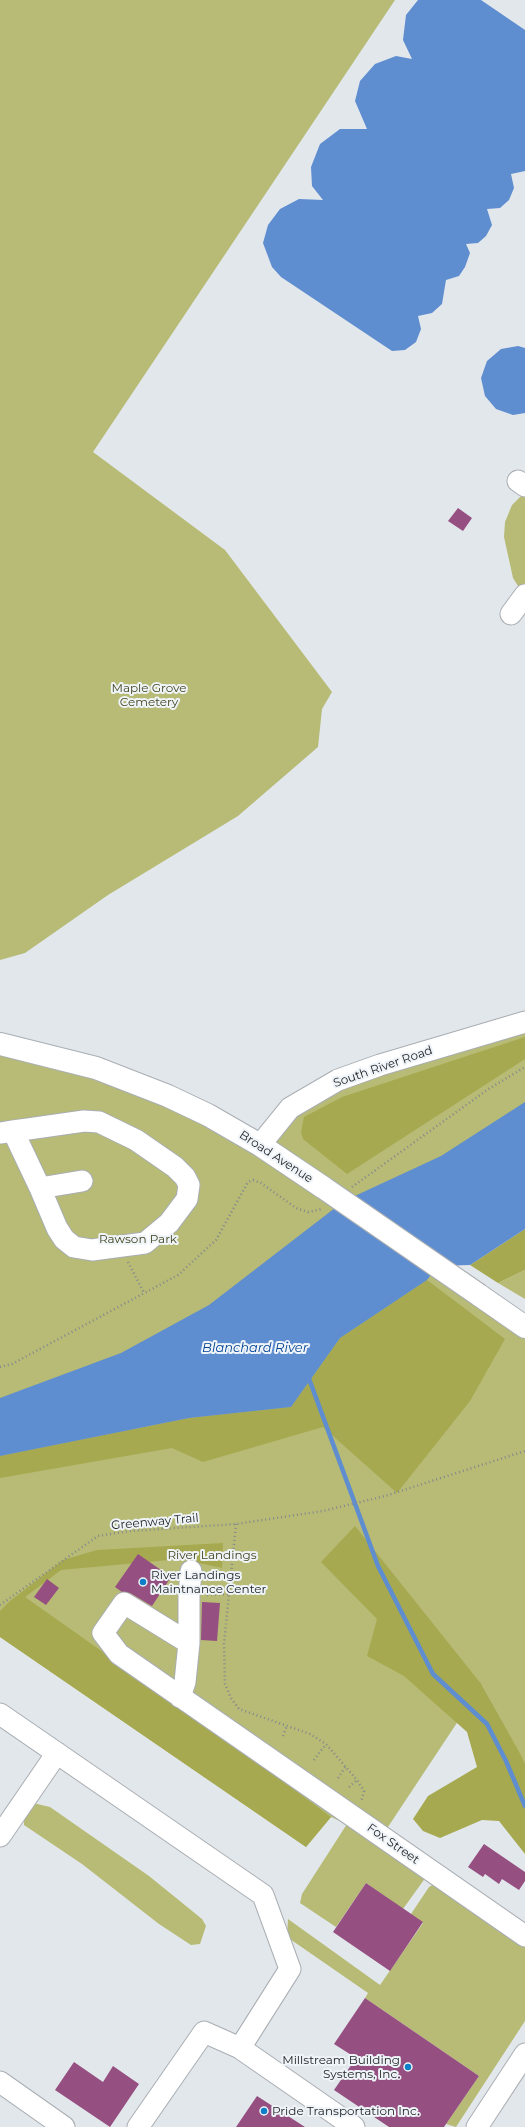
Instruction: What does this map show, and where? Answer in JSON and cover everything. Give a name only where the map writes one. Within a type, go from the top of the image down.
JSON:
[{"type":"main road","name":"Broad Avenue","points":[[0,1044],[53,1056],[127,1079],[208,1115],[260,1145],[325,1197],[479,1295],[525,1327]]},
{"type":"street","points":[[511,614],[525,596]]},
{"type":"street","name":"South River Road","points":[[260,1145],[290,1108],[338,1080],[380,1065],[525,1022]]},
{"type":"street","points":[[84,1121],[99,1122],[136,1140],[175,1167],[185,1177],[189,1185],[187,1199],[169,1224],[145,1243],[92,1250],[74,1247],[64,1239],[57,1228],[40,1188],[6,1132],[84,1121]]},
{"type":"street","points":[[40,1188],[82,1180]]},
{"type":"street","points":[[180,1697],[185,1682],[189,1643],[189,1596],[191,1571]]},
{"type":"street","name":"Fox Street","points":[[189,1643],[124,1603],[103,1633],[119,1654],[525,1936]]},
{"type":"street","points":[[0,1714],[263,1895],[290,1970],[240,2048]]},
{"type":"street","points":[[0,1836],[57,1753]]},
{"type":"street","points":[[138,2127],[204,2032],[240,2048],[353,2127]]},
{"type":"street","points":[[477,2127],[525,2054]]},
{"type":"street","points":[[0,2082],[64,2127]]},
{"type":"path","points":[[351,1188],[487,1090],[525,1067]]},
{"type":"path","points":[[0,1367],[12,1364],[178,1275],[216,1240],[248,1182],[253,1180],[261,1183],[296,1208],[308,1212],[320,1211],[325,1197]]},
{"type":"path","points":[[132,1269],[144,1293]]},
{"type":"path","name":"Greenway Trail","points":[[0,1605],[98,1536],[130,1531],[236,1524],[323,1511],[385,1496],[525,1451]]},
{"type":"path","points":[[236,1524],[224,1644],[225,1684],[231,1698],[239,1709],[310,1734],[326,1744],[346,1766],[364,1791],[354,1817]]},
{"type":"path","points":[[189,1596],[228,1594]]},
{"type":"path","points":[[283,1736],[287,1725]]},
{"type":"path","points":[[314,1760],[326,1744]]},
{"type":"path","points":[[338,1778],[346,1766]]},
{"type":"path","points":[[349,1787],[357,1780]]},
{"type":"green space","name":"Maple Grove Cemetery","points":[[0,0],[395,0],[93,452],[225,550],[332,692],[322,709],[318,747],[238,816],[108,895],[25,953],[0,960]]},
{"type":"green space","points":[[522,495],[525,496],[525,586],[518,586],[513,578],[504,537],[505,522],[512,505]]},
{"type":"green space","points":[[525,1021],[525,1170],[410,1247],[525,1327],[525,1763],[482,1685],[382,1836],[431,1870],[403,1909],[366,1883],[336,1927],[300,1903],[302,1894],[347,1824],[331,1817],[306,1847],[0,1637],[0,1045],[96,1068],[260,1144],[290,1108]]},
{"type":"green space","points":[[525,1037],[525,1059],[347,1174],[303,1139],[301,1132],[304,1117],[342,1097]]},
{"type":"green space","points":[[525,1229],[525,1270],[498,1283],[470,1265]]},
{"type":"green space","points":[[525,1270],[525,1299],[498,1283]]},
{"type":"green space","points":[[427,1280],[505,1339],[470,1401],[397,1493],[323,1427],[203,1462],[172,1448],[0,1478],[0,1456],[189,1418],[291,1407],[340,1338]]},
{"type":"green space","points":[[355,1526],[482,1685],[521,1755],[525,1763],[525,1854],[499,1821],[482,1820],[440,1838],[423,1831],[413,1819],[428,1796],[477,1767],[467,1732],[404,1676],[367,1656],[377,1619],[321,1562]]},
{"type":"green space","name":"River Landings","points":[[223,1543],[222,1568],[180,1559],[61,1570],[25,1597],[236,1746],[331,1817],[306,1847],[0,1637],[0,1611],[10,1601],[63,1560],[97,1550]]},
{"type":"green space","points":[[33,1803],[50,1807],[149,1876],[202,1919],[206,1926],[200,1944],[191,1945],[159,1924],[82,1864],[24,1825],[24,1817]]},
{"type":"green space","points":[[443,1879],[525,1936],[525,2021],[456,2127],[446,2124],[479,2076],[365,1998],[368,1993],[287,1937],[288,1919],[380,1985],[423,1923],[411,1914],[429,1887]]},
{"type":"water","points":[[418,0],[481,0],[525,30],[525,171],[511,174],[514,188],[509,200],[500,208],[487,209],[492,225],[486,236],[478,243],[466,244],[470,253],[465,267],[459,276],[446,280],[442,304],[432,313],[418,316],[421,329],[416,342],[405,350],[392,351],[281,277],[272,267],[263,243],[268,225],[280,209],[299,199],[323,200],[312,186],[311,167],[320,144],[340,129],[367,129],[355,101],[360,81],[375,64],[396,56],[412,59],[403,40],[406,15]]},
{"type":"water","points":[[518,346],[525,348],[525,413],[513,415],[496,409],[485,396],[481,378],[487,361],[501,349]]},
{"type":"water","name":"Blanchard River","points":[[525,1102],[525,1229],[470,1265],[438,1266],[427,1280],[340,1338],[291,1407],[189,1418],[0,1456],[0,1398],[121,1353],[209,1305],[344,1201],[441,1156]]},
{"type":"building","points":[[458,508],[472,518],[463,531],[448,521]]},
{"type":"building","name":"River Landings Maintnance Center","points":[[138,1554],[171,1577],[152,1606],[130,1593],[122,1592],[115,1587]]},
{"type":"building","points":[[47,1579],[59,1588],[46,1605],[34,1597]]},
{"type":"building","points":[[202,1602],[220,1603],[217,1641],[201,1640]]},
{"type":"building","points":[[484,1844],[525,1872],[525,1881],[519,1890],[502,1879],[499,1884],[485,1874],[483,1877],[468,1867]]},
{"type":"building","points":[[366,1883],[423,1922],[390,1971],[333,1932]]},
{"type":"building","name":"Millstream Building Systems, Inc.","points":[[365,1998],[479,2076],[444,2127],[389,2127],[334,2090],[356,2058],[334,2044]]},
{"type":"building","points":[[74,2062],[103,2082],[113,2066],[139,2084],[110,2127],[55,2090]]},
{"type":"building","name":"Pride Transportation Inc.","points":[[257,2096],[305,2127],[236,2127]]},
{"type":"waterway","points":[[308,1376],[378,1566],[433,1674],[487,1724],[506,1761],[525,1806]]},
{"type":"place","name":"River Landings Maintnance Center","points":[[143,1582]]},
{"type":"place","name":"Millstream Building Systems, Inc.","points":[[408,2067]]},
{"type":"place","name":"Pride Transportation Inc.","points":[[264,2111]]},
{"type":"park label","name":"Rawson Park","points":[[138,1239]]}]
